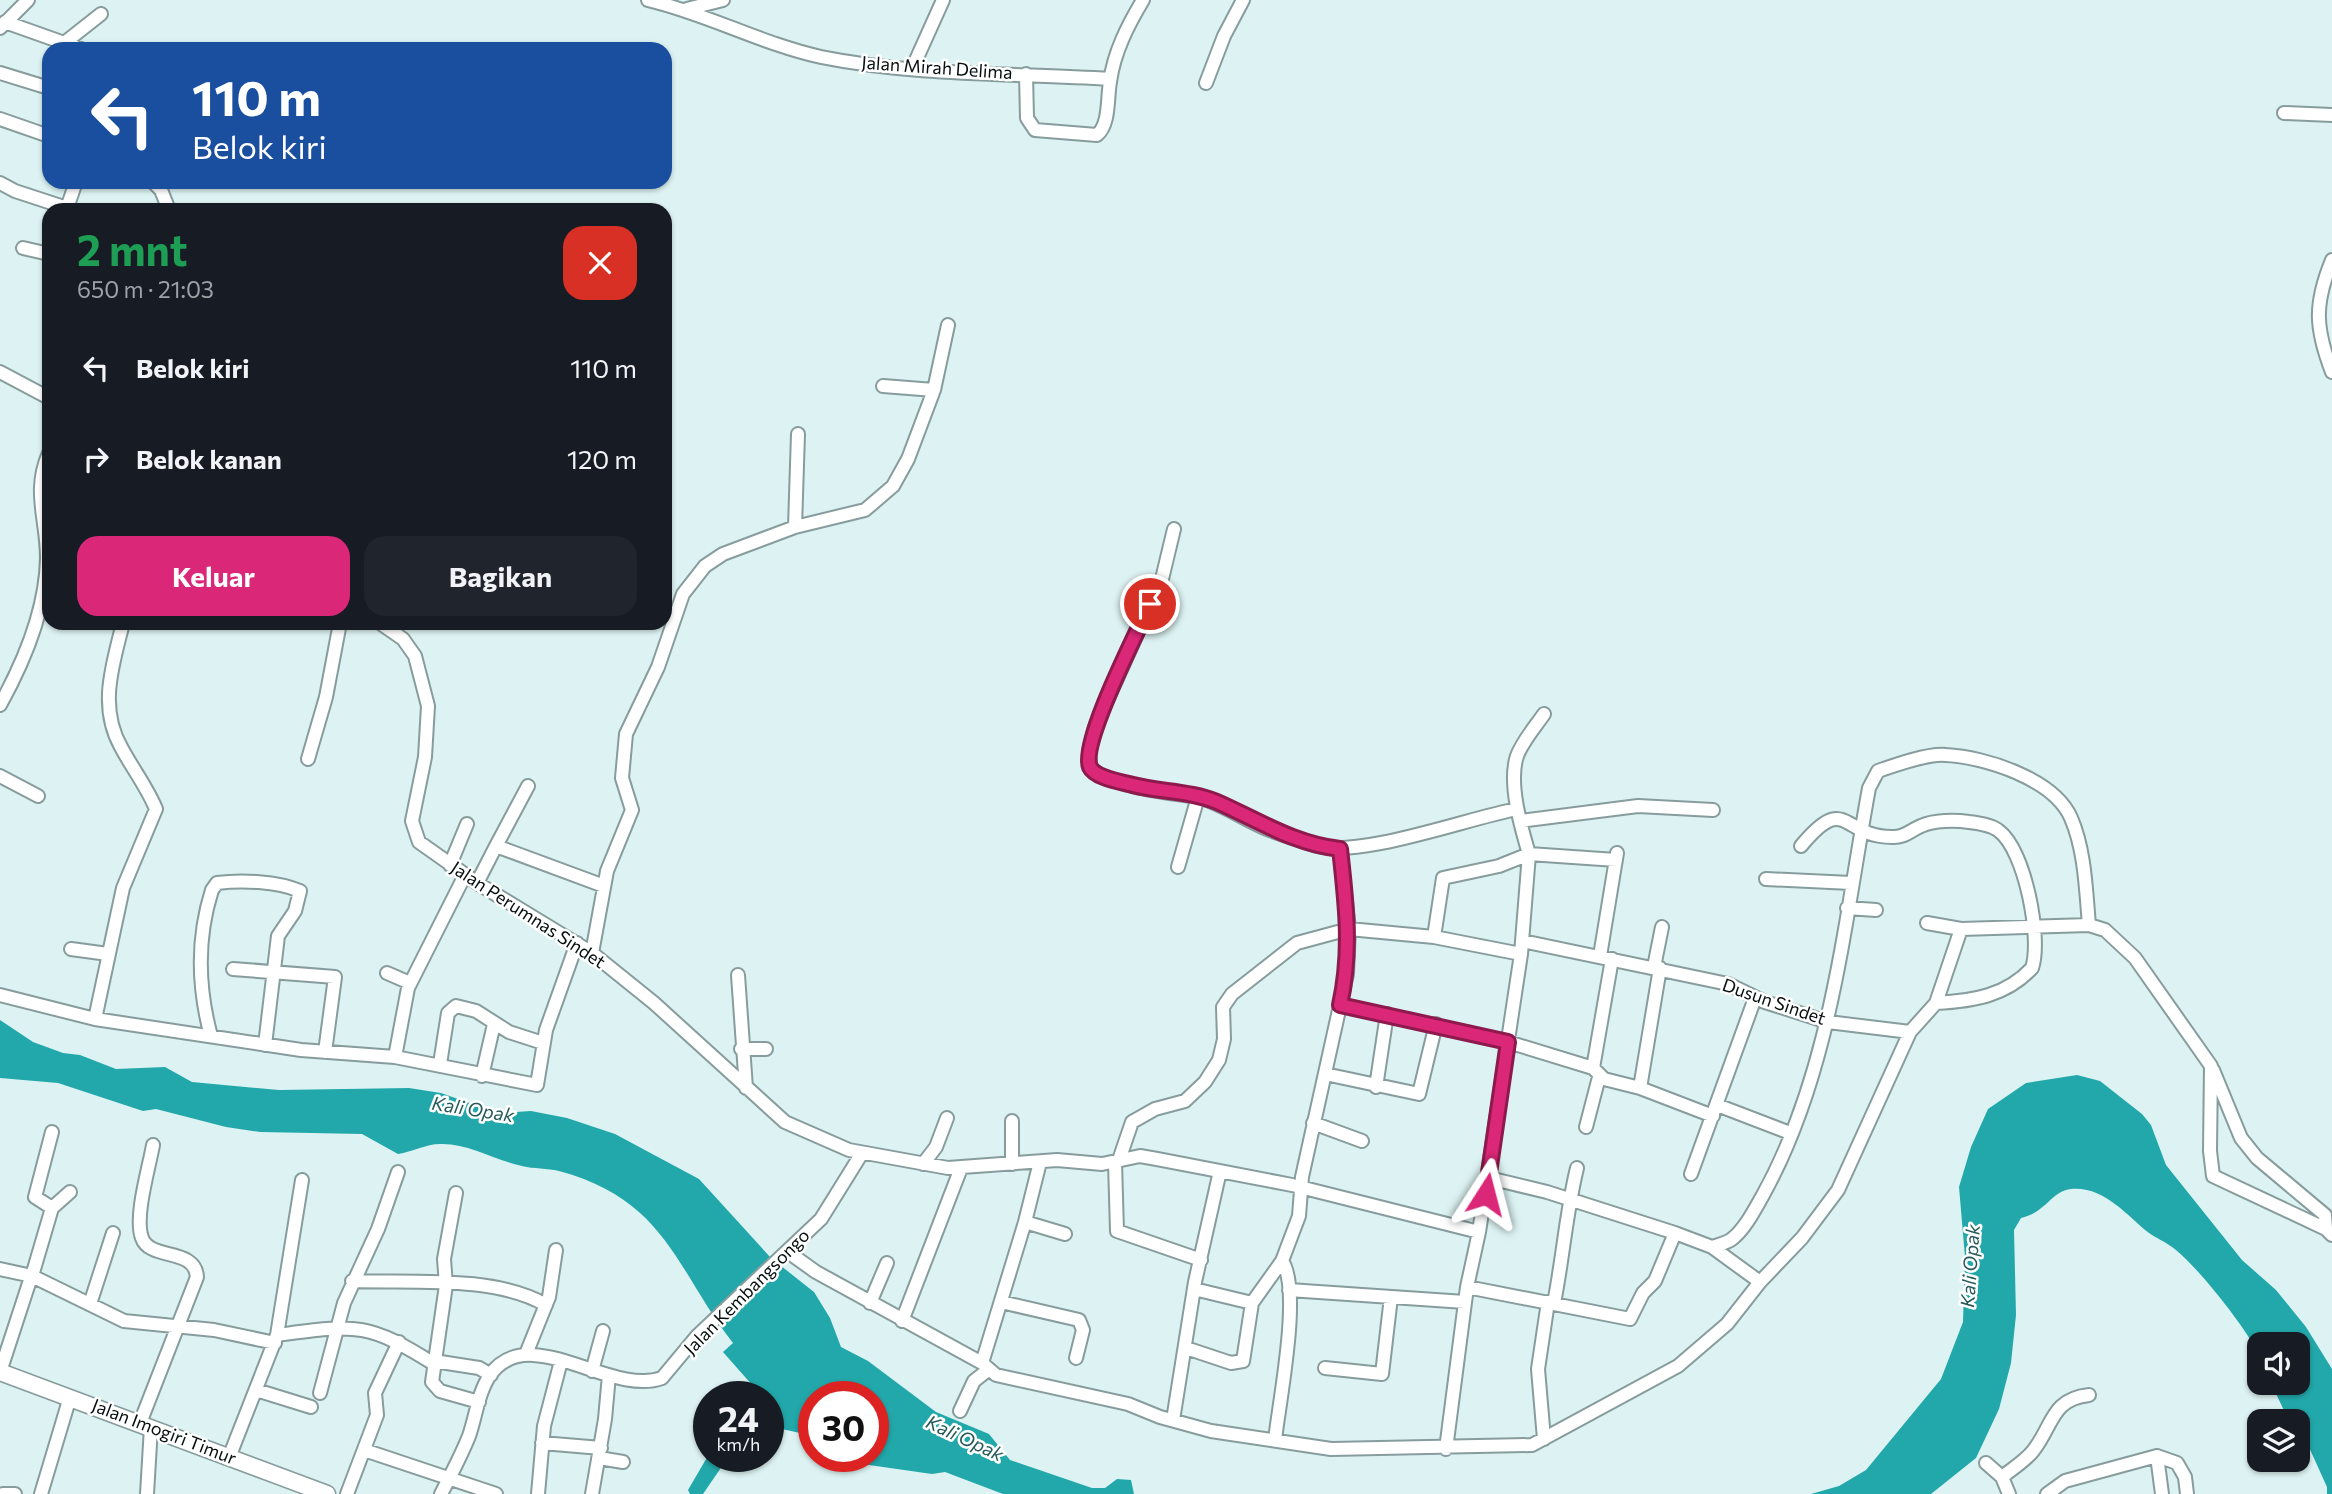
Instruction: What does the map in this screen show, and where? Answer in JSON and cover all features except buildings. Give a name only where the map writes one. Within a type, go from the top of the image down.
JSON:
[{"type":"main road","name":"Jalan Imogiri Timur","points":[[0,1372],[230,1455],[327,1494]]},
{"type":"street","points":[[28,0],[2,25],[57,42]]},
{"type":"street","name":"Jalan Mirah Delima","points":[[648,0],[687,9],[819,56],[912,69],[1110,79]]},
{"type":"street","points":[[687,9],[723,0]]},
{"type":"street","points":[[912,69],[943,0]]},
{"type":"street","points":[[1026,74],[1027,118],[1035,130],[1090,136],[1102,131],[1110,79],[1119,45],[1143,0]]},
{"type":"street","points":[[1206,83],[1224,36],[1243,0]]},
{"type":"street","points":[[66,42],[101,14]]},
{"type":"street","points":[[0,73],[42,86]]},
{"type":"street","points":[[2284,113],[2332,115]]},
{"type":"street","points":[[0,119],[42,134]]},
{"type":"street","points":[[0,183],[52,203]]},
{"type":"street","points":[[23,247],[42,252]]},
{"type":"street","points":[[2332,260],[2323,282],[2317,326],[2332,372]]},
{"type":"street","points":[[672,626],[683,594],[714,559],[795,527],[852,514],[877,502],[901,474],[934,390],[948,325]]},
{"type":"street","points":[[0,372],[42,394]]},
{"type":"street","points":[[883,386],[934,390]]},
{"type":"street","points":[[795,527],[798,434]]},
{"type":"street","points":[[42,475],[39,484],[42,511]]},
{"type":"street","points":[[1174,529],[1161,579],[1095,727],[1089,752],[1090,767],[1096,774],[1134,786],[1216,802],[1266,828],[1320,847],[1340,849],[1519,815],[1638,806],[1713,810]]},
{"type":"street","points":[[0,705],[32,638],[42,597]]},
{"type":"street","points":[[95,1019],[124,888],[156,809],[119,743],[108,702],[108,685],[120,630]]},
{"type":"street","points":[[309,759],[326,697],[339,630]]},
{"type":"street","name":"Jalan Perumnas Sindet","points":[[390,630],[403,639],[415,656],[423,678],[428,706],[427,737],[412,828],[419,842],[477,883],[592,953],[654,1003],[785,1122],[862,1153],[961,1168],[1040,1162],[1117,1161],[1140,1156],[1303,1188],[1479,1232]]},
{"type":"street","points":[[592,953],[604,886],[632,810],[622,778],[626,734],[658,667],[671,630]]},
{"type":"street","points":[[1446,1449],[1467,1287],[1489,1178],[1522,948],[1529,854],[1519,815],[1518,754],[1544,714]]},
{"type":"street","points":[[1712,1247],[1732,1239],[1753,1213],[1770,1183],[1790,1133],[1827,1022],[1869,788],[1878,771],[1919,758],[1945,754],[2019,773],[2054,795],[2071,818],[2085,878],[2089,925]]},
{"type":"street","points":[[0,776],[38,796]]},
{"type":"street","points":[[477,883],[528,786]]},
{"type":"street","points":[[1178,867],[1198,797]]},
{"type":"street","points":[[1801,846],[1819,823],[1832,818],[1842,819],[1861,832],[1890,838],[1932,822],[1967,821],[1999,831],[2014,849],[2035,928],[2035,959],[2032,968],[2018,981],[1990,996],[1936,1003]]},
{"type":"street","points":[[450,865],[467,824]]},
{"type":"street","points":[[496,846],[604,886]]},
{"type":"street","points":[[1186,1348],[1231,1363],[1243,1361],[1252,1303],[1282,1261],[1299,1216],[1313,1123],[1347,974],[1349,929],[1340,849]]},
{"type":"street","points":[[1434,937],[1443,878],[1499,866],[1529,854],[1617,856],[1596,1072],[1586,1127]]},
{"type":"street","points":[[395,1057],[410,984],[465,875]]},
{"type":"street","points":[[1766,880],[1851,883]]},
{"type":"street","points":[[211,1036],[202,1003],[200,963],[208,901],[217,883],[289,886],[299,891],[295,911],[278,936],[265,1045]]},
{"type":"street","points":[[1847,908],[1876,910]]},
{"type":"street","points":[[1927,923],[1961,929],[1966,926],[2035,928],[2089,925],[2105,930],[2124,946],[2211,1066],[2241,1138],[2258,1158],[2325,1215],[2329,1232]]},
{"type":"street","points":[[1640,1088],[1662,927]]},
{"type":"street","points":[[1201,1261],[1117,1231],[1117,1161],[1132,1122],[1155,1109],[1185,1101],[1205,1082],[1219,1060],[1224,1039],[1223,1007],[1232,994],[1297,943],[1349,929]]},
{"type":"street","name":"Dusun Sindet","points":[[1349,929],[1606,957],[1728,985],[1755,998],[1827,1022],[1910,1031]]},
{"type":"street","points":[[787,1253],[870,1303],[985,1366],[996,1375],[1128,1404],[1211,1431],[1331,1449],[1521,1447],[1544,1439],[1678,1366],[1727,1324],[1760,1282],[1802,1238],[1838,1190],[1910,1031],[1936,1003],[1961,929]]},
{"type":"street","points":[[0,995],[95,1019],[265,1045],[395,1057],[537,1085],[543,1043],[577,943]]},
{"type":"street","points":[[71,949],[108,954]]},
{"type":"street","points":[[233,969],[335,977],[325,1052]]},
{"type":"street","points":[[387,973],[410,984]]},
{"type":"street","points":[[738,975],[741,1049],[746,1088]]},
{"type":"street","points":[[1691,1174],[1755,998]]},
{"type":"street","points":[[1340,1005],[1508,1042],[1640,1088],[1790,1133]]},
{"type":"street","points":[[440,1064],[451,1009],[463,1006],[494,1024],[543,1043]]},
{"type":"street","points":[[1376,1087],[1387,1014]]},
{"type":"street","points":[[482,1076],[494,1024]]},
{"type":"street","points":[[1325,1074],[1376,1087],[1421,1093],[1436,1024]]},
{"type":"street","points":[[741,1049],[766,1049]]},
{"type":"street","points":[[2211,1066],[2210,1151],[2213,1176],[2329,1232]]},
{"type":"street","points":[[923,1164],[936,1147],[947,1118]]},
{"type":"street","points":[[1012,1121],[1012,1164]]},
{"type":"street","points":[[1313,1123],[1362,1141]]},
{"type":"street","points":[[52,1132],[35,1197],[52,1208]]},
{"type":"street","points":[[147,1494],[146,1425],[197,1272],[182,1258],[144,1243],[140,1235],[141,1209],[153,1144]]},
{"type":"street","name":"Jalan Kembangsongo","points":[[526,1354],[642,1381],[662,1378],[698,1336],[787,1253],[828,1210],[862,1153]]},
{"type":"street","points":[[960,1411],[974,1381],[985,1366],[1040,1162]]},
{"type":"street","points":[[902,1321],[961,1168]]},
{"type":"street","points":[[1544,1439],[1538,1369],[1551,1302],[1565,1251],[1569,1200],[1577,1168]]},
{"type":"street","points":[[1173,1420],[1194,1289],[1220,1171]]},
{"type":"street","points":[[320,1393],[352,1281],[378,1229],[398,1172]]},
{"type":"street","points":[[1489,1178],[1569,1200],[1712,1247],[1760,1282]]},
{"type":"street","points":[[230,1455],[276,1339],[302,1180]]},
{"type":"street","points":[[0,1372],[52,1208],[70,1192]]},
{"type":"street","points":[[456,1193],[444,1259],[446,1285],[432,1382],[435,1388],[478,1402]]},
{"type":"street","points":[[1025,1222],[1065,1234]]},
{"type":"street","points":[[90,1304],[113,1233]]},
{"type":"street","points":[[1467,1287],[1630,1319],[1643,1293],[1654,1281],[1675,1233]]},
{"type":"street","points":[[441,1494],[469,1434],[478,1402],[491,1375],[509,1359],[526,1354],[546,1305],[556,1250]]},
{"type":"street","points":[[1275,1440],[1289,1321],[1289,1290],[1286,1268],[1282,1261]]},
{"type":"street","points":[[870,1303],[887,1263]]},
{"type":"street","points":[[0,1269],[32,1276],[124,1321],[276,1339],[338,1327],[372,1331],[398,1342],[434,1363],[479,1368],[491,1375]]},
{"type":"street","points":[[352,1281],[446,1285],[518,1292],[546,1305]]},
{"type":"street","points":[[1194,1289],[1252,1303]]},
{"type":"street","points":[[1289,1290],[1465,1303]]},
{"type":"street","points":[[1325,1368],[1378,1376],[1382,1374],[1391,1297]]},
{"type":"street","points":[[1001,1302],[1079,1320],[1083,1330],[1076,1358]]},
{"type":"street","points":[[592,1371],[603,1331]]},
{"type":"street","points":[[346,1494],[377,1415],[375,1393],[398,1342]]},
{"type":"street","points":[[538,1494],[548,1406],[561,1361]]},
{"type":"street","points":[[592,1494],[600,1453],[609,1375]]},
{"type":"street","points":[[256,1390],[311,1407]]},
{"type":"street","points":[[2002,1477],[2032,1452],[2053,1416],[2066,1400],[2090,1395]]},
{"type":"street","points":[[41,1494],[69,1397]]},
{"type":"street","points":[[542,1443],[600,1453],[623,1462]]},
{"type":"street","points":[[364,1450],[496,1494]]},
{"type":"street","points":[[2047,1494],[2065,1481],[2157,1456],[2177,1463],[2185,1478],[2187,1494]]},
{"type":"street","points":[[2157,1456],[2162,1494]]},
{"type":"street","points":[[1986,1463],[2002,1477],[2009,1494]]},
{"type":"street","points":[[3,1494],[15,1494]]},
{"type":"water","name":"Kali Opak","points":[[0,1020],[33,1042],[63,1053],[80,1055],[116,1069],[165,1067],[192,1082],[279,1090],[409,1088],[441,1093],[498,1113],[531,1111],[567,1118],[615,1134],[699,1179],[771,1258],[814,1292],[830,1318],[841,1347],[868,1361],[936,1412],[989,1434],[1010,1460],[1092,1488],[1105,1488],[1117,1479],[1131,1480],[1134,1494],[1003,1494],[945,1472],[932,1474],[889,1468],[889,1381],[798,1381],[798,1433],[784,1429],[784,1381],[749,1381],[723,1352],[733,1343],[664,1240],[646,1218],[623,1200],[595,1184],[559,1171],[527,1167],[450,1144],[435,1144],[398,1154],[362,1134],[260,1132],[226,1127],[156,1109],[143,1111],[58,1083],[0,1078]]},
{"type":"water","name":"Kali Opak","points":[[2077,1075],[2100,1081],[2142,1114],[2151,1125],[2166,1165],[2242,1260],[2276,1290],[2309,1332],[2247,1332],[2247,1335],[2220,1298],[2182,1255],[2104,1197],[2083,1189],[2064,1191],[2037,1211],[2021,1218],[2014,1230],[2016,1315],[2011,1363],[1999,1409],[1976,1458],[1931,1494],[1811,1494],[1839,1486],[1866,1470],[1941,1379],[1963,1322],[1965,1257],[1959,1187],[1971,1147],[1988,1109],[2026,1083]]},
{"type":"water","points":[[2310,1333],[2332,1369],[2332,1494],[2327,1494],[2327,1487],[2310,1449],[2310,1409],[2283,1409],[2277,1395],[2310,1395]]},
{"type":"water","points":[[698,1472],[718,1472],[703,1494],[690,1494],[688,1490]]},
{"type":"route","points":[[1150,604],[1095,727],[1089,752],[1090,767],[1096,774],[1134,786],[1216,802],[1266,828],[1320,847],[1340,849],[1349,929],[1349,956],[1340,1005],[1508,1042],[1486,1194]]}]
